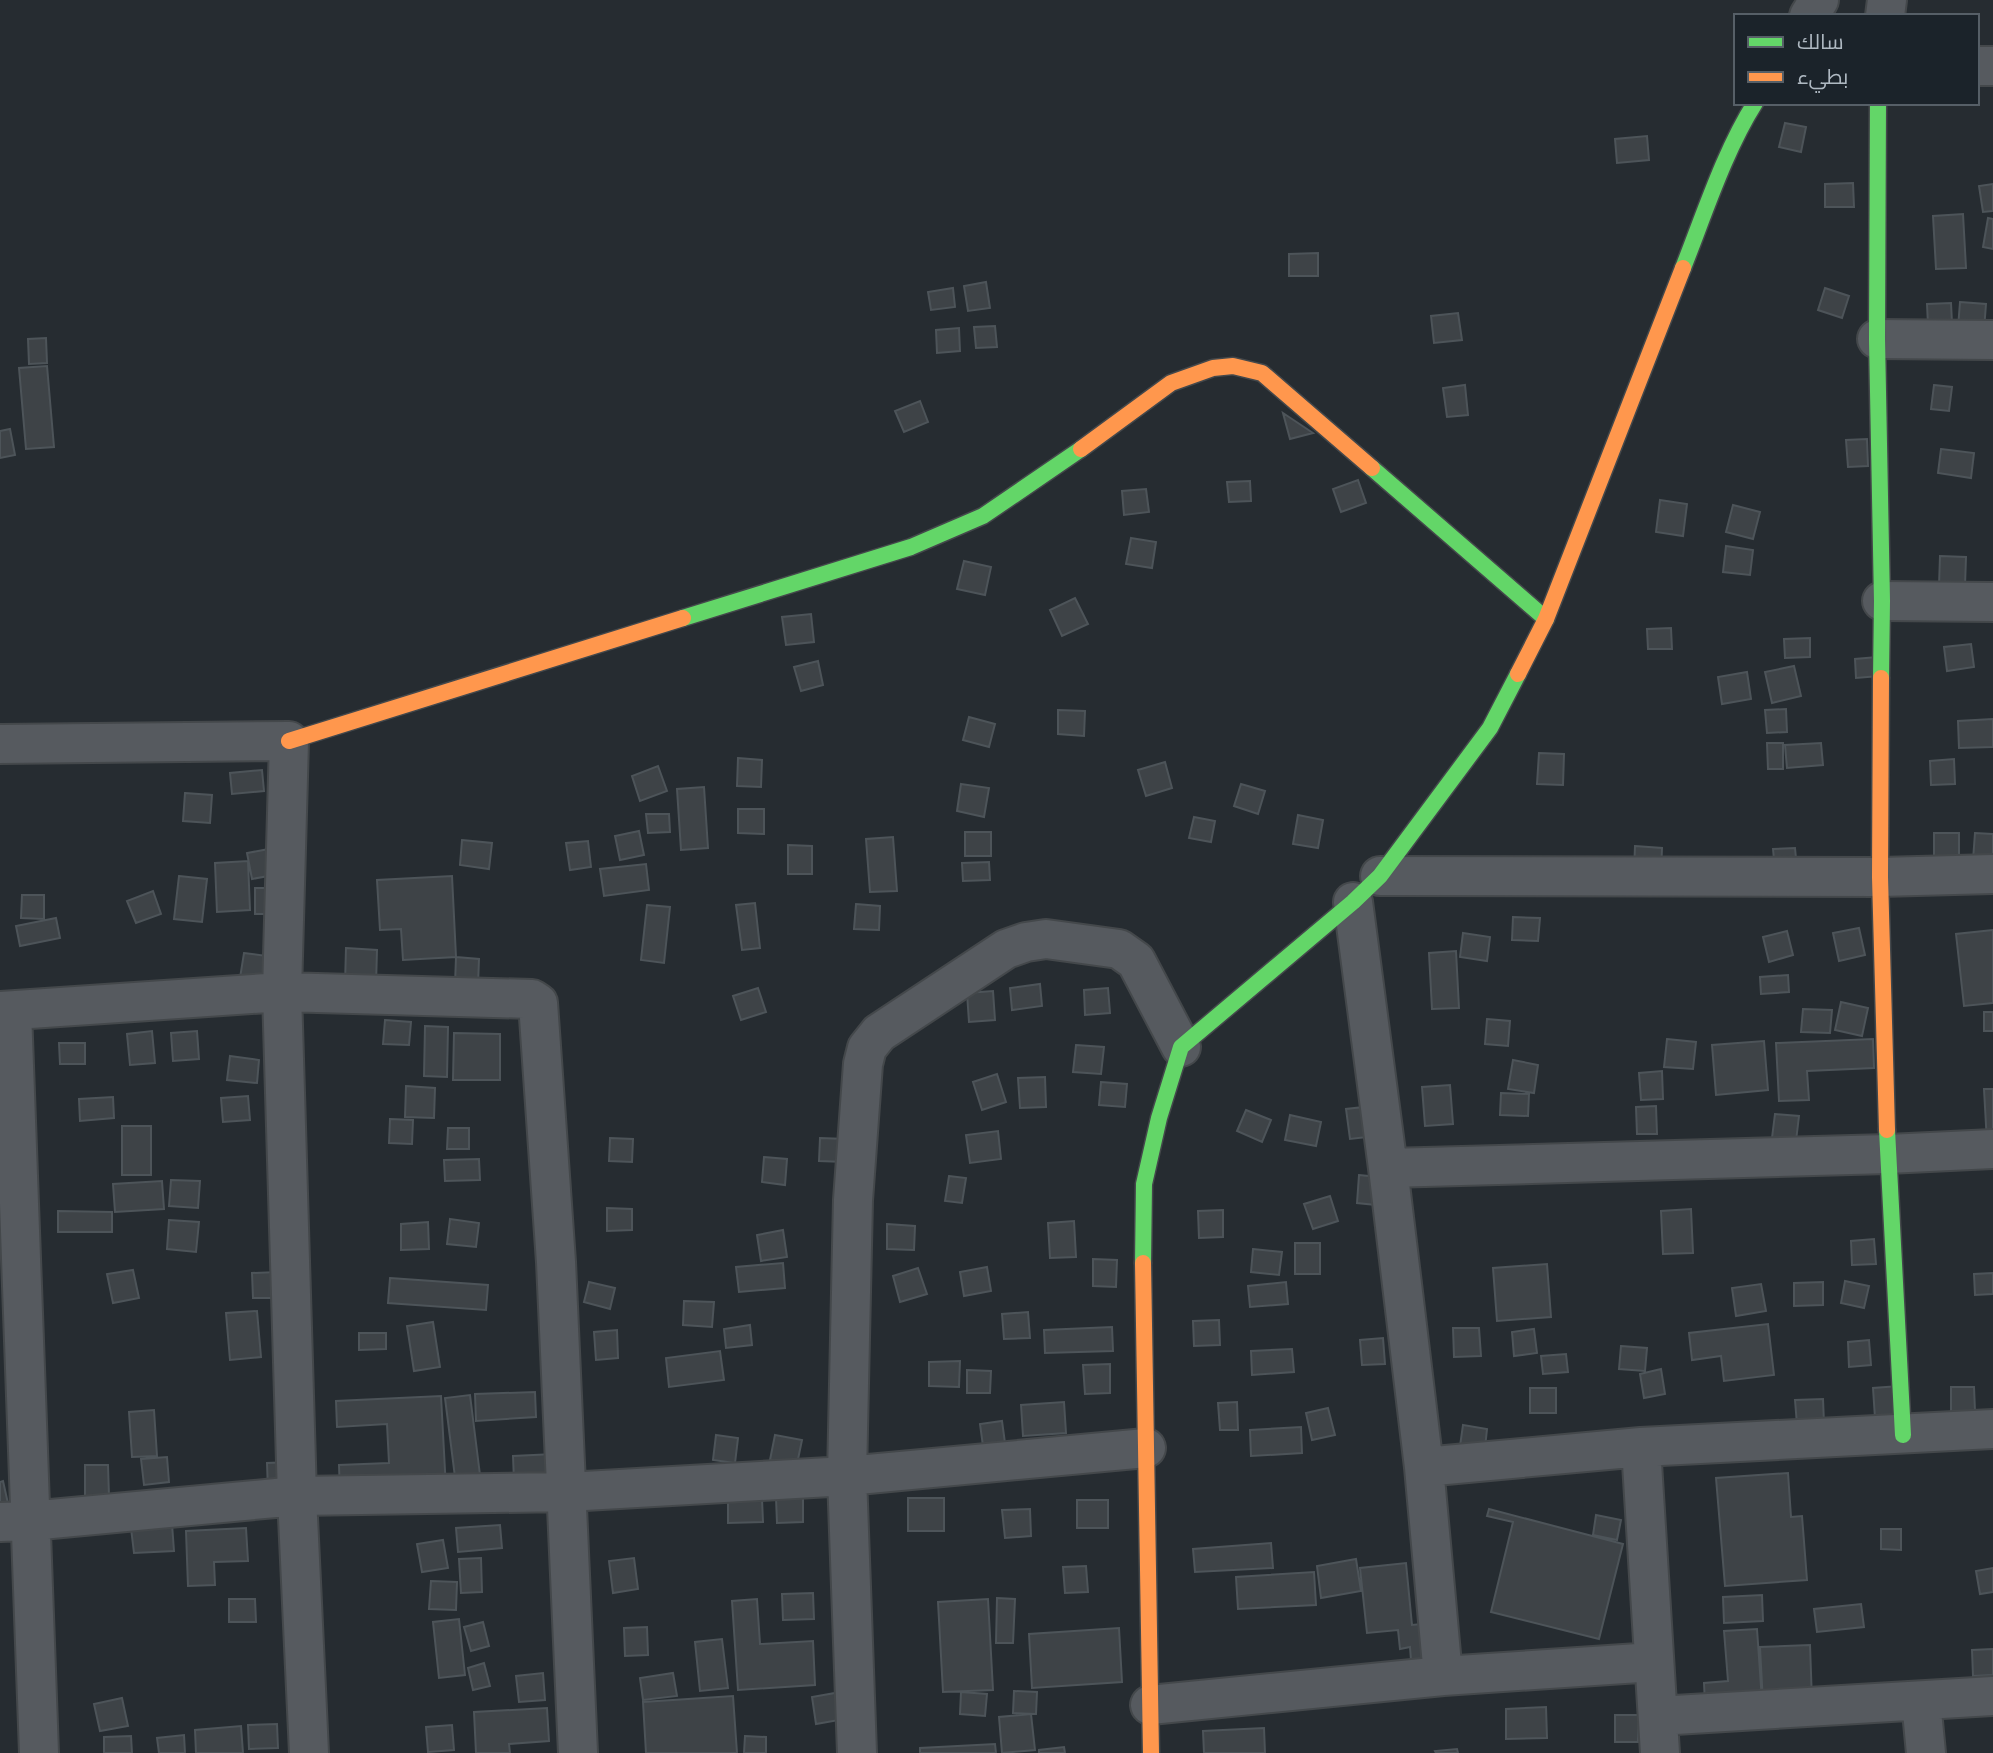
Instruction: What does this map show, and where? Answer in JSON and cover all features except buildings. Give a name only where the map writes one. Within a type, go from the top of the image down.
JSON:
[{"type":"street","points":[[1151,1753],[1143,1294],[1144,1184],[1159,1118],[1181,1047],[1353,902],[1380,876],[1490,728],[1546,619],[1709,200],[1744,120],[1754,105]]},
{"type":"street","points":[[1878,105],[1877,339],[1882,601],[1880,877],[1888,1154],[1903,1434]]},
{"type":"street","points":[[1877,339],[1993,340]]},
{"type":"street","points":[[0,744],[289,740],[911,547],[983,516],[1171,383],[1213,368],[1233,366],[1262,373],[1546,619]]},
{"type":"street","points":[[1882,601],[1993,602]]},
{"type":"street","points":[[289,740],[282,992],[297,1496],[309,1753]]},
{"type":"street","points":[[1380,876],[1880,877],[1993,874]]},
{"type":"street","points":[[1353,902],[1424,1467],[1443,1676]]},
{"type":"street","points":[[857,1753],[847,1476],[853,1200],[863,1065],[867,1048],[878,1033],[1006,948],[1046,939],[1119,949],[1136,961],[1181,1047]]},
{"type":"street","points":[[39,1753],[15,1522],[6,1011],[282,992],[532,999],[538,1003],[556,1262],[578,1753]]},
{"type":"street","points":[[1388,1168],[1993,1149]]},
{"type":"street","points":[[1424,1467],[1641,1447],[1993,1429]]},
{"type":"street","points":[[1641,1447],[1659,1735],[1921,1701],[1993,1696]]},
{"type":"street","points":[[15,1522],[297,1496],[567,1492],[847,1476],[1146,1448]]},
{"type":"street","points":[[1150,1705],[1443,1676],[1654,1662]]},
{"type":"street","points":[[1921,1701],[1926,1753]]},
{"type":"traffic: fast","points":[[1683,268],[1725,162],[1754,105]]},
{"type":"traffic: fast","points":[[1878,105],[1877,339],[1881,678]]},
{"type":"traffic: fast","points":[[683,618],[911,547],[983,516],[1081,449]]},
{"type":"traffic: fast","points":[[1372,468],[1546,619]]},
{"type":"traffic: fast","points":[[1143,1263],[1144,1184],[1159,1118],[1181,1047],[1353,902],[1380,876],[1490,728],[1518,674]]},
{"type":"traffic: fast","points":[[1887,1130],[1903,1435]]},
{"type":"traffic: slow","points":[[1518,674],[1546,619],[1683,268]]},
{"type":"traffic: slow","points":[[1081,449],[1171,383],[1213,368],[1233,366],[1262,373],[1372,468]]},
{"type":"traffic: slow","points":[[289,741],[683,618]]},
{"type":"traffic: slow","points":[[1881,678],[1880,877],[1887,1130]]},
{"type":"traffic: slow","points":[[1143,1263],[1151,1753]]}]
